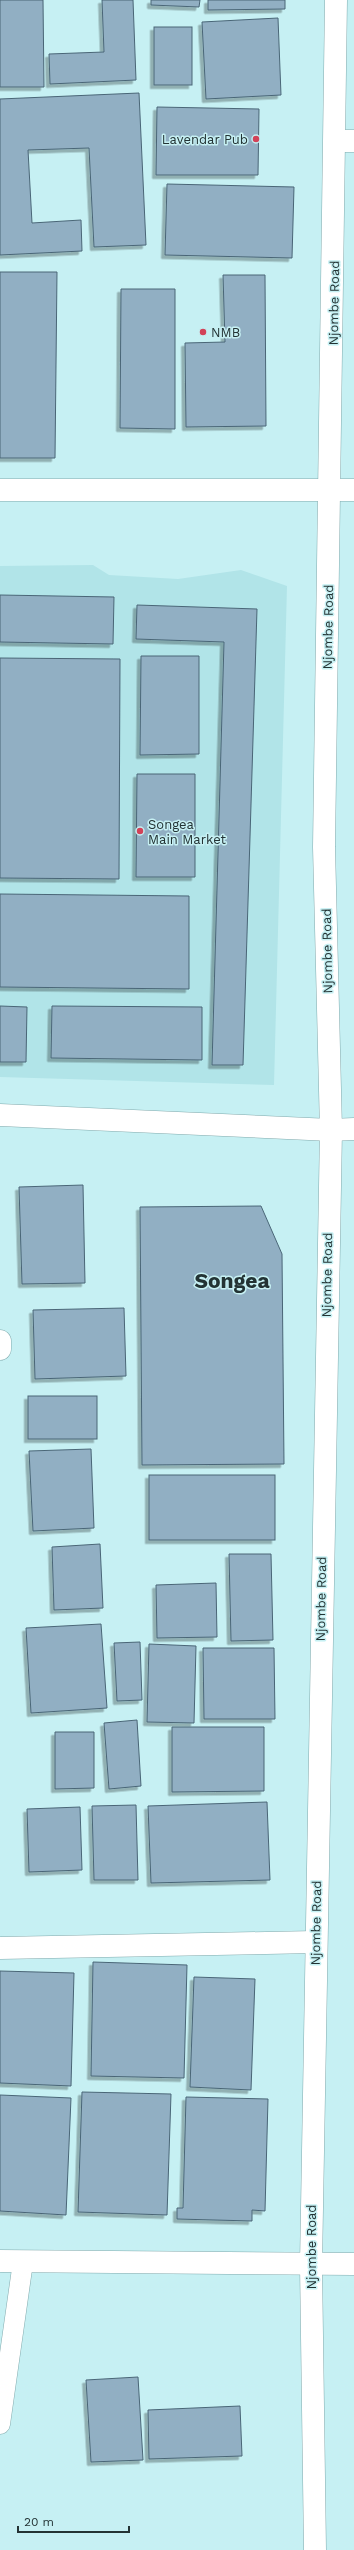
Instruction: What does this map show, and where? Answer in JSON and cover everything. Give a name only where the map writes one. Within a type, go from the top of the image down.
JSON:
[{"type":"main road","name":"Njombe Road","points":[[315,2550],[311,2265],[315,1942],[330,1130],[324,848],[331,489],[345,141],[336,0]]},
{"type":"main road","points":[[0,490],[354,490]]},
{"type":"main road","points":[[0,1115],[330,1130],[354,1129]]},
{"type":"main road","points":[[0,1341],[0,1349]]},
{"type":"main road","points":[[0,1948],[315,1942]]},
{"type":"main road","points":[[0,2261],[311,2265],[354,2264]]},
{"type":"lane","points":[[0,2424],[23,2262]]},
{"type":"shaded area","name":"Songea Main Market","points":[[93,565],[109,575],[178,579],[241,570],[287,586],[274,1085],[0,1077],[0,566]]},
{"type":"building","points":[[0,0],[43,0],[44,87],[0,87]]},
{"type":"building","points":[[102,0],[133,0],[136,80],[50,84],[49,54],[104,52]]},
{"type":"building","points":[[151,0],[200,0],[199,7],[151,5]]},
{"type":"building","points":[[208,0],[285,0],[285,9],[208,10]]},
{"type":"building","points":[[278,18],[281,95],[206,99],[202,22]]},
{"type":"building","points":[[154,27],[192,27],[192,85],[154,85]]},
{"type":"building","points":[[139,93],[146,245],[94,247],[89,148],[28,150],[32,223],[81,220],[82,251],[0,255],[0,99]]},
{"type":"building","points":[[157,107],[259,109],[258,175],[156,175]]},
{"type":"building","points":[[167,184],[294,187],[292,258],[165,255]]},
{"type":"building","points":[[0,272],[57,272],[55,458],[0,458]]},
{"type":"building","points":[[223,275],[265,275],[266,426],[186,427],[185,343],[225,342]]},
{"type":"building","points":[[121,289],[175,289],[175,429],[120,428]]},
{"type":"building","points":[[0,595],[114,597],[113,644],[0,642]]},
{"type":"building","points":[[137,605],[257,609],[243,1065],[212,1065],[224,642],[136,639]]},
{"type":"building","points":[[141,656],[199,656],[199,754],[140,755]]},
{"type":"building","points":[[0,658],[120,659],[119,879],[0,878]]},
{"type":"building","points":[[137,774],[195,774],[195,877],[136,877]]},
{"type":"building","points":[[0,894],[189,896],[189,989],[0,987]]},
{"type":"building","points":[[0,1006],[27,1007],[26,1062],[0,1062]]},
{"type":"building","points":[[52,1006],[202,1007],[202,1060],[51,1058]]},
{"type":"building","points":[[83,1185],[85,1283],[22,1284],[19,1187]]},
{"type":"building","points":[[261,1206],[282,1254],[284,1464],[142,1465],[140,1207]]},
{"type":"building","points":[[124,1308],[126,1376],[35,1379],[33,1310]]},
{"type":"building","points":[[28,1396],[97,1396],[97,1439],[28,1439]]},
{"type":"building","points":[[91,1449],[94,1528],[33,1531],[29,1451]]},
{"type":"building","points":[[149,1475],[275,1475],[275,1540],[149,1540]]},
{"type":"building","points":[[100,1544],[103,1608],[54,1610],[52,1547]]},
{"type":"building","points":[[229,1554],[271,1554],[273,1640],[231,1641]]},
{"type":"building","points":[[216,1583],[217,1637],[157,1638],[156,1585]]},
{"type":"building","points":[[101,1624],[107,1708],[31,1713],[26,1628]]},
{"type":"building","points":[[140,1642],[142,1700],[117,1701],[114,1643]]},
{"type":"building","points":[[149,1644],[196,1646],[194,1723],[147,1722]]},
{"type":"building","points":[[203,1648],[274,1648],[275,1719],[204,1719]]},
{"type":"building","points":[[137,1720],[141,1786],[109,1789],[104,1723]]},
{"type":"building","points":[[172,1727],[264,1727],[264,1791],[172,1792]]},
{"type":"building","points":[[55,1732],[94,1732],[94,1788],[55,1789]]},
{"type":"building","points":[[267,1802],[270,1880],[151,1883],[148,1806]]},
{"type":"building","points":[[136,1805],[138,1880],[94,1880],[92,1806]]},
{"type":"building","points":[[80,1807],[82,1870],[29,1872],[27,1809]]},
{"type":"building","points":[[93,1962],[187,1965],[184,2078],[91,2076]]},
{"type":"building","points":[[0,1971],[74,1973],[71,2086],[0,2083]]},
{"type":"building","points":[[194,1977],[255,1979],[251,2090],[190,2087]]},
{"type":"building","points":[[82,2092],[171,2094],[167,2215],[78,2212]]},
{"type":"building","points":[[0,2095],[71,2098],[66,2215],[0,2211]]},
{"type":"building","points":[[186,2097],[268,2099],[265,2211],[252,2210],[252,2221],[177,2219],[177,2208],[183,2208]]},
{"type":"building","points":[[138,2377],[143,2460],[91,2462],[86,2380]]},
{"type":"building","points":[[240,2406],[242,2456],[149,2459],[148,2410]]},
{"type":"place","name":"Lavendar Pub","points":[[256,139]]},
{"type":"place","name":"NMB","points":[[203,332]]},
{"type":"place","name":"Songea Main Market","points":[[140,831]]},
{"type":"district","name":"Songea","points":[[232,1280]]}]
